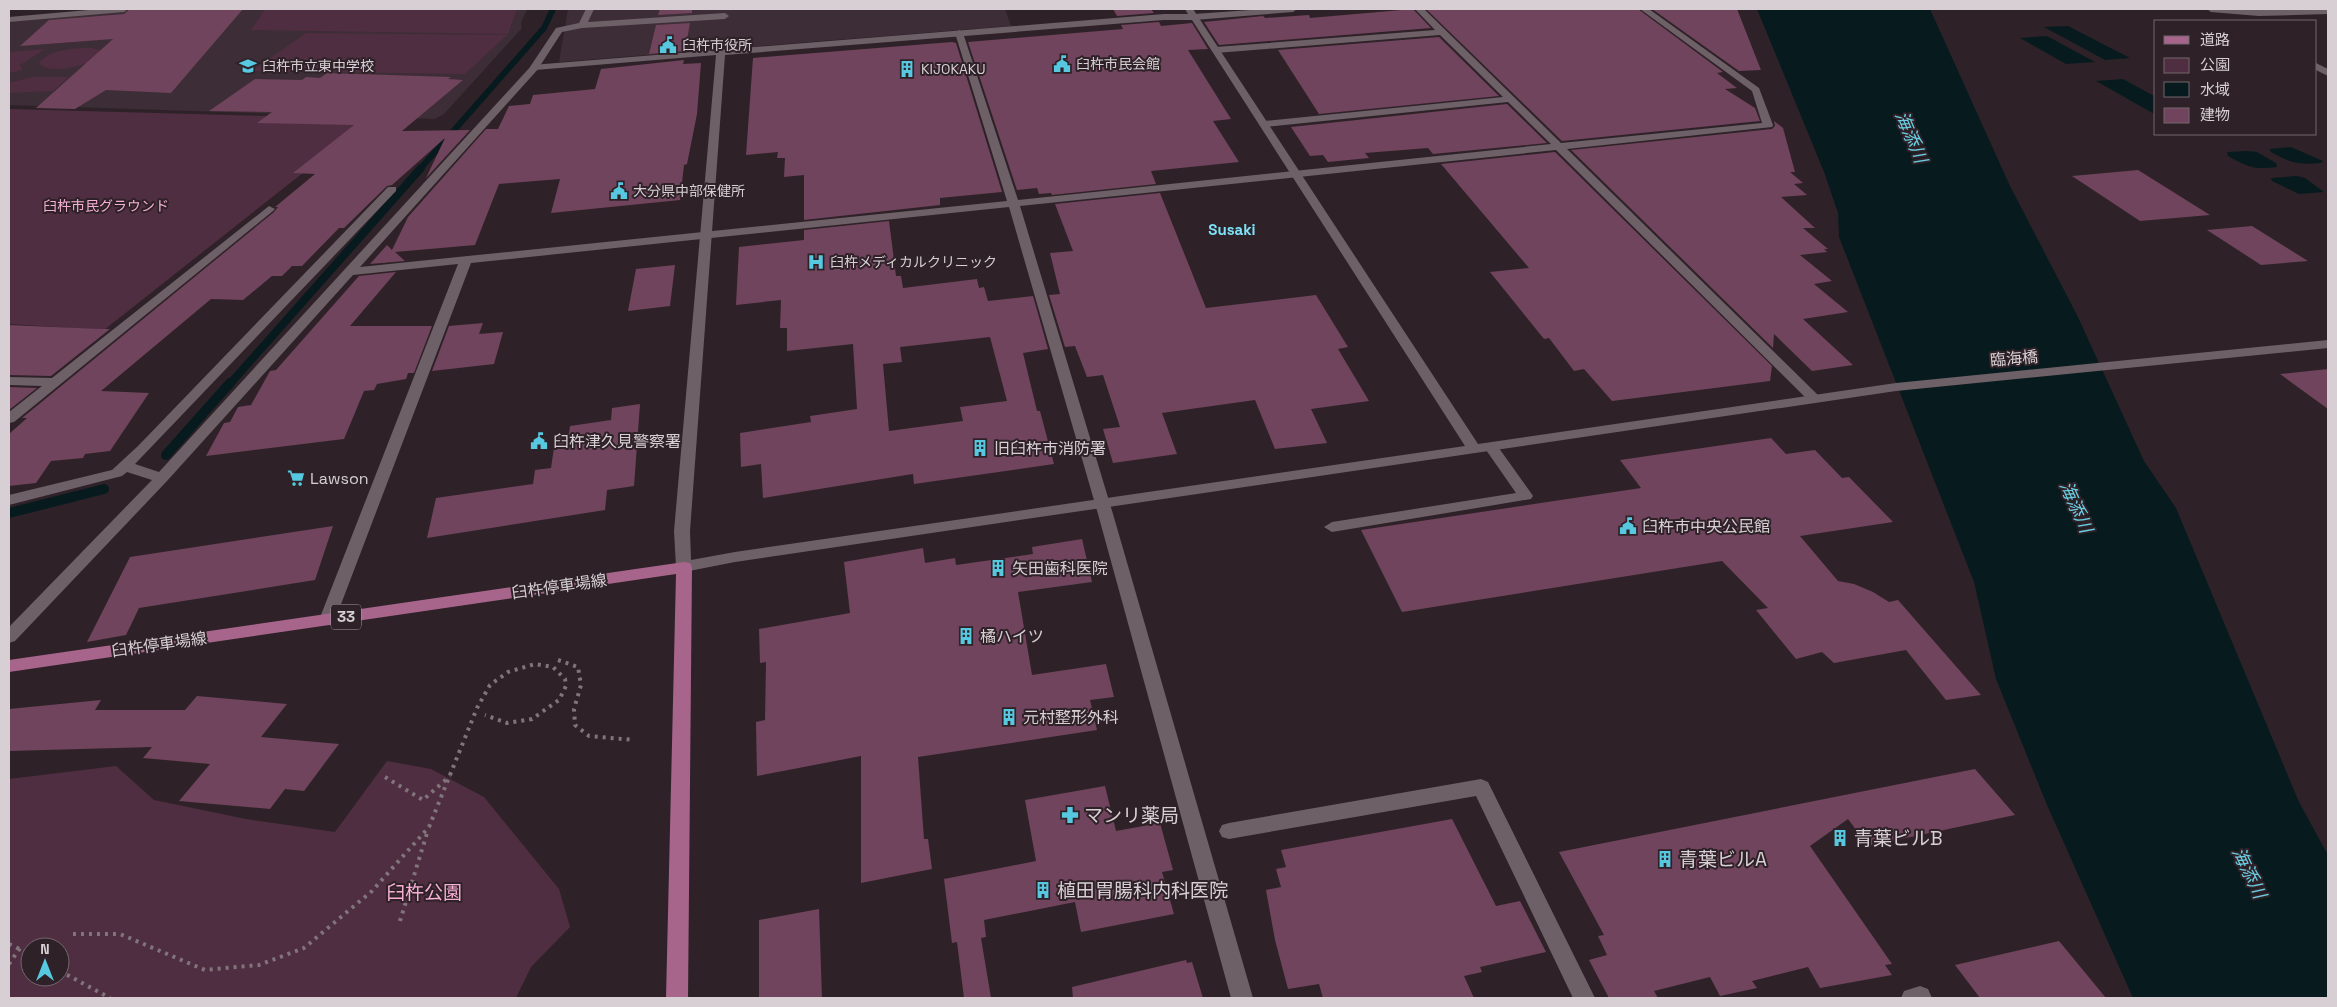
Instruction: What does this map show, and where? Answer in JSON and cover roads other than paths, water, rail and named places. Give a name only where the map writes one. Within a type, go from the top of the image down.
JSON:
[{"type":"main road","name":"臼杵停車場線","points":[[9,666],[684,568]]},
{"type":"main road","points":[[677,998],[684,568]]},
{"type":"street","points":[[9,20],[124,9]]},
{"type":"street","points":[[582,25],[590,9]]},
{"type":"street","points":[[535,67],[1164,17],[1192,13],[1293,9]]},
{"type":"street","points":[[1419,9],[1816,399]]},
{"type":"street","points":[[350,272],[1768,125],[1756,90],[1644,9]]},
{"type":"street","points":[[2211,9],[2328,12]]},
{"type":"street","points":[[2257,11],[2267,20]]},
{"type":"street","points":[[1192,13],[1474,449]]},
{"type":"street","points":[[9,637],[162,478],[350,272],[535,67],[560,30],[582,25],[725,16]]},
{"type":"street","points":[[9,27],[19,19]]},
{"type":"street","points":[[1216,50],[1443,32]]},
{"type":"street","points":[[959,33],[1015,203],[1102,502],[1242,998]]},
{"type":"street","points":[[684,568],[682,530],[722,52]]},
{"type":"street","points":[[2317,67],[2328,73]]},
{"type":"street","points":[[1264,124],[1511,99]]},
{"type":"street","points":[[9,500],[117,472],[125,466],[392,189]]},
{"type":"street","points":[[9,419],[269,209]]},
{"type":"street","points":[[327,620],[466,260]]},
{"type":"street","name":"臨海橋","points":[[684,568],[735,557],[1102,502],[1896,387],[2328,344]]},
{"type":"street","points":[[9,380],[54,382]]},
{"type":"street","points":[[1332,527],[1526,496],[1491,447]]},
{"type":"street","points":[[125,466],[162,478]]},
{"type":"street","points":[[1229,831],[1481,787],[1584,998]]},
{"type":"street","points":[[1912,998],[1920,996],[1921,998]]},
{"type":"water","name":"海添川","points":[[1757,9],[1930,9],[2010,186],[2077,315],[2144,461],[2176,508],[2299,802],[2328,855],[2328,998],[2133,998],[2047,805],[1996,679],[1974,582],[1839,237],[1838,213],[1824,172]]},
{"type":"water","points":[[2068,26],[2130,58],[2105,60],[2044,27]]},
{"type":"water","points":[[2047,36],[2095,62],[2066,64],[2020,38]]},
{"type":"water","points":[[2123,79],[2154,96],[2154,114],[2096,81]]},
{"type":"water","points":[[2291,147],[2323,161],[2313,164],[2290,161],[2271,152],[2269,149]]},
{"type":"water","points":[[2227,152],[2257,152],[2276,163],[2277,167],[2251,167],[2228,156]]},
{"type":"water","points":[[2297,176],[2305,178],[2324,192],[2299,194],[2272,181],[2271,178]]},
{"type":"waterway","points":[[420,169],[544,28],[553,9]]},
{"type":"waterway","points":[[229,385],[421,168]]},
{"type":"waterway","points":[[166,455],[230,383]]},
{"type":"waterway","points":[[9,513],[104,489]]},
{"type":"place","name":"臼杵市役所","points":[[668,45]]},
{"type":"place","name":"臼杵市民会館","points":[[1062,64]]},
{"type":"place","name":"臼杵市立東中学校","points":[[248,66]]},
{"type":"place","name":"KIJOKAKU","points":[[907,69]]},
{"type":"place","name":"大分県中部保健所","points":[[619,191]]},
{"type":"place","name":"臼杵メディカルクリニック","points":[[816,262]]},
{"type":"place","name":"臼杵津久見警察署","points":[[539,441]]},
{"type":"place","name":"旧臼杵市消防署","points":[[980,448]]},
{"type":"place","name":"Lawson","points":[[296,478]]},
{"type":"place","name":"臼杵市中央公民館","points":[[1628,526]]},
{"type":"place","name":"矢田歯科医院","points":[[998,568]]},
{"type":"place","name":"橘ハイツ","points":[[966,636]]},
{"type":"place","name":"元村整形外科","points":[[1009,717]]},
{"type":"place","name":"マンリ薬局","points":[[1070,815]]},
{"type":"place","name":"青葉ビルB","points":[[1840,838]]},
{"type":"place","name":"青葉ビルA","points":[[1665,859]]},
{"type":"place","name":"植田胃腸科内科医院","points":[[1043,890]]},
{"type":"district","name":"Susaki","points":[[1232,230]]},
{"type":"park label","name":"臼杵市民グラウンド","points":[[106,206]]},
{"type":"park label","name":"臼杵公園","points":[[424,892]]}]
